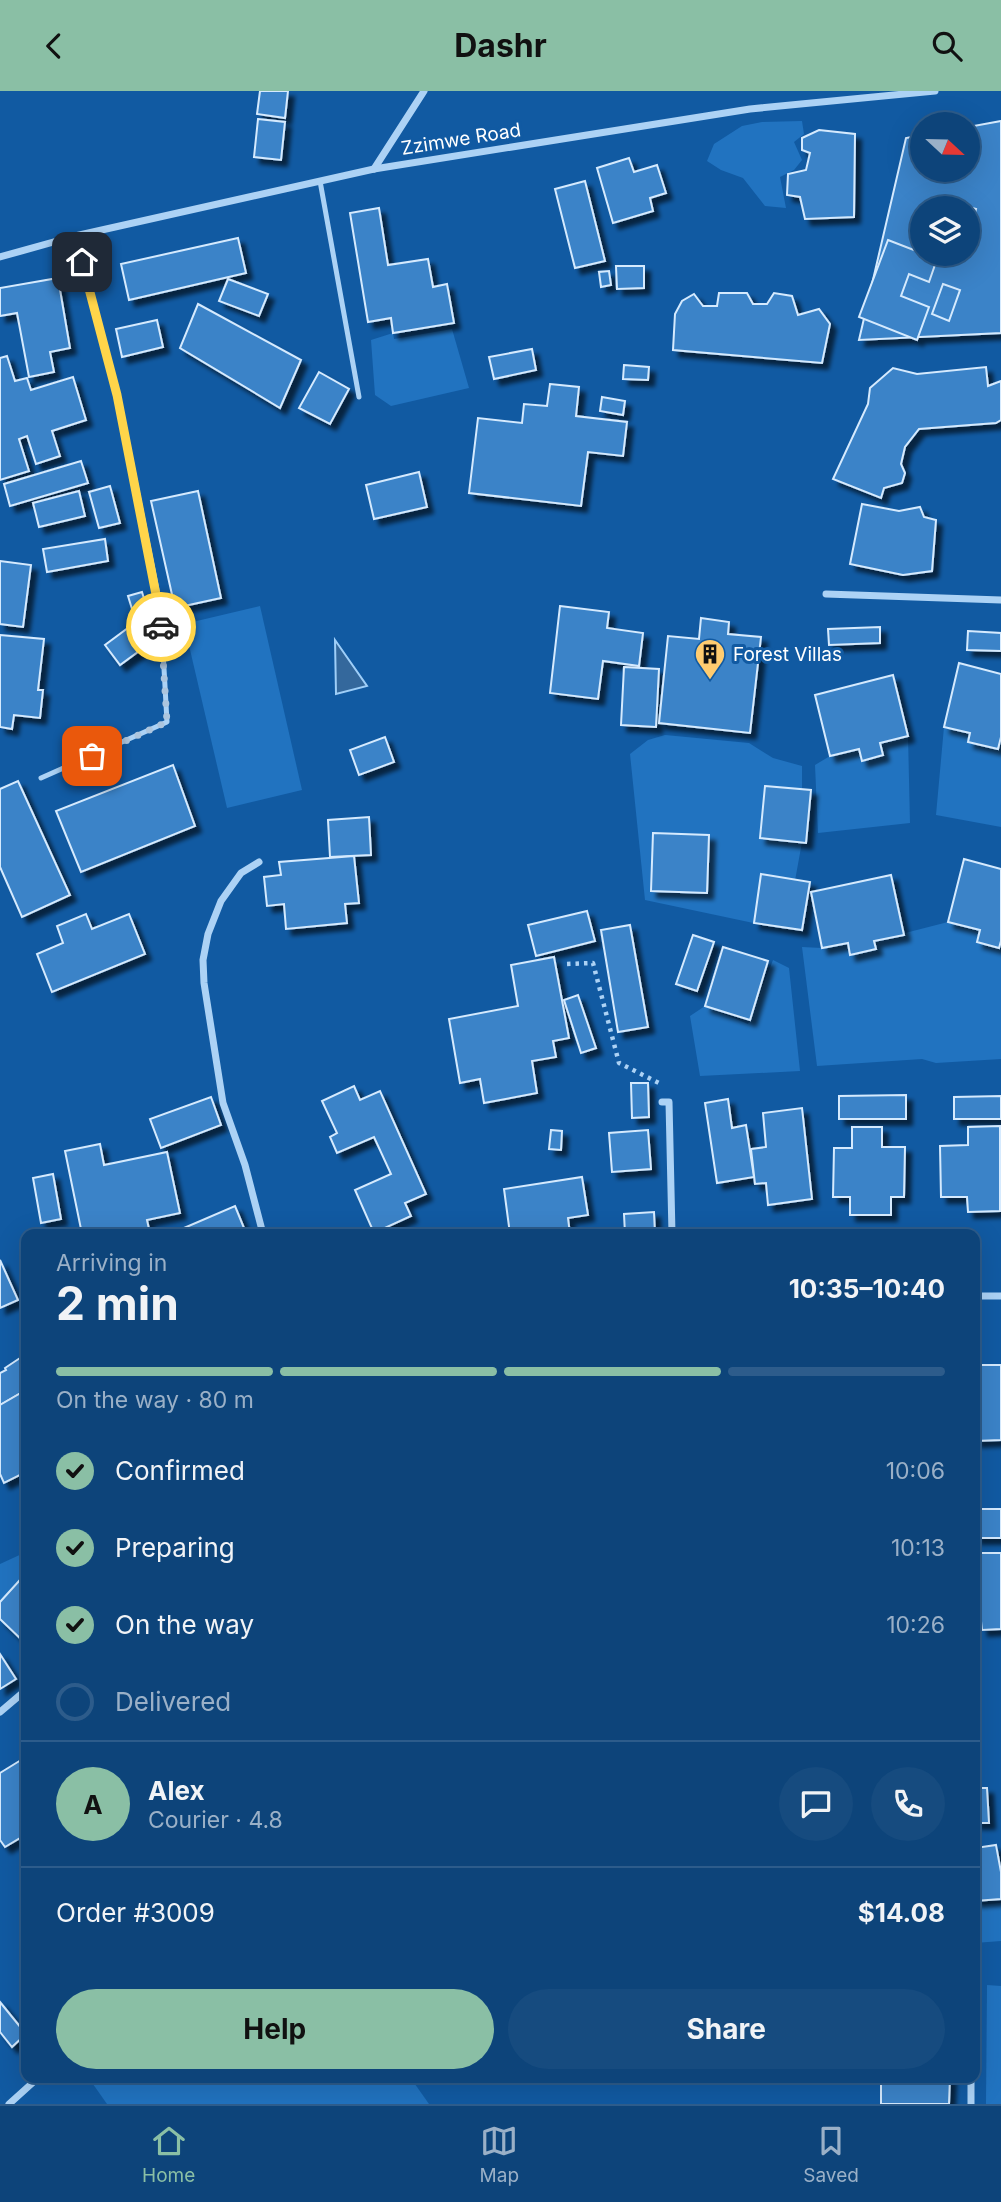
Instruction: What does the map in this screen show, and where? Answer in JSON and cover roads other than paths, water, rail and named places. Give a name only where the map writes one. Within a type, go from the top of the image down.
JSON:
[{"type":"street","points":[[374,169],[424,91]]},
{"type":"street","name":"Zzimwe Road","points":[[0,257],[75,236],[374,169],[750,109],[935,91]]},
{"type":"street","points":[[75,236],[117,395],[160,615]]},
{"type":"street","points":[[826,594],[1001,600]]},
{"type":"street","points":[[259,862],[241,873],[226,893],[208,935],[203,960],[223,1103],[246,1165],[262,1229]]},
{"type":"street","points":[[665,1102],[672,1229]]},
{"type":"street","points":[[980,1296],[1001,1296]]},
{"type":"street","points":[[0,1712],[21,1694]]},
{"type":"street","points":[[9,2104],[32,2083]]},
{"type":"street","points":[[971,2083],[971,2104]]},
{"type":"lane","points":[[320,181],[359,397]]},
{"type":"lane","points":[[41,778],[167,722],[160,615]]},
{"type":"place","name":"Forest Villas","points":[[710,681]]}]
